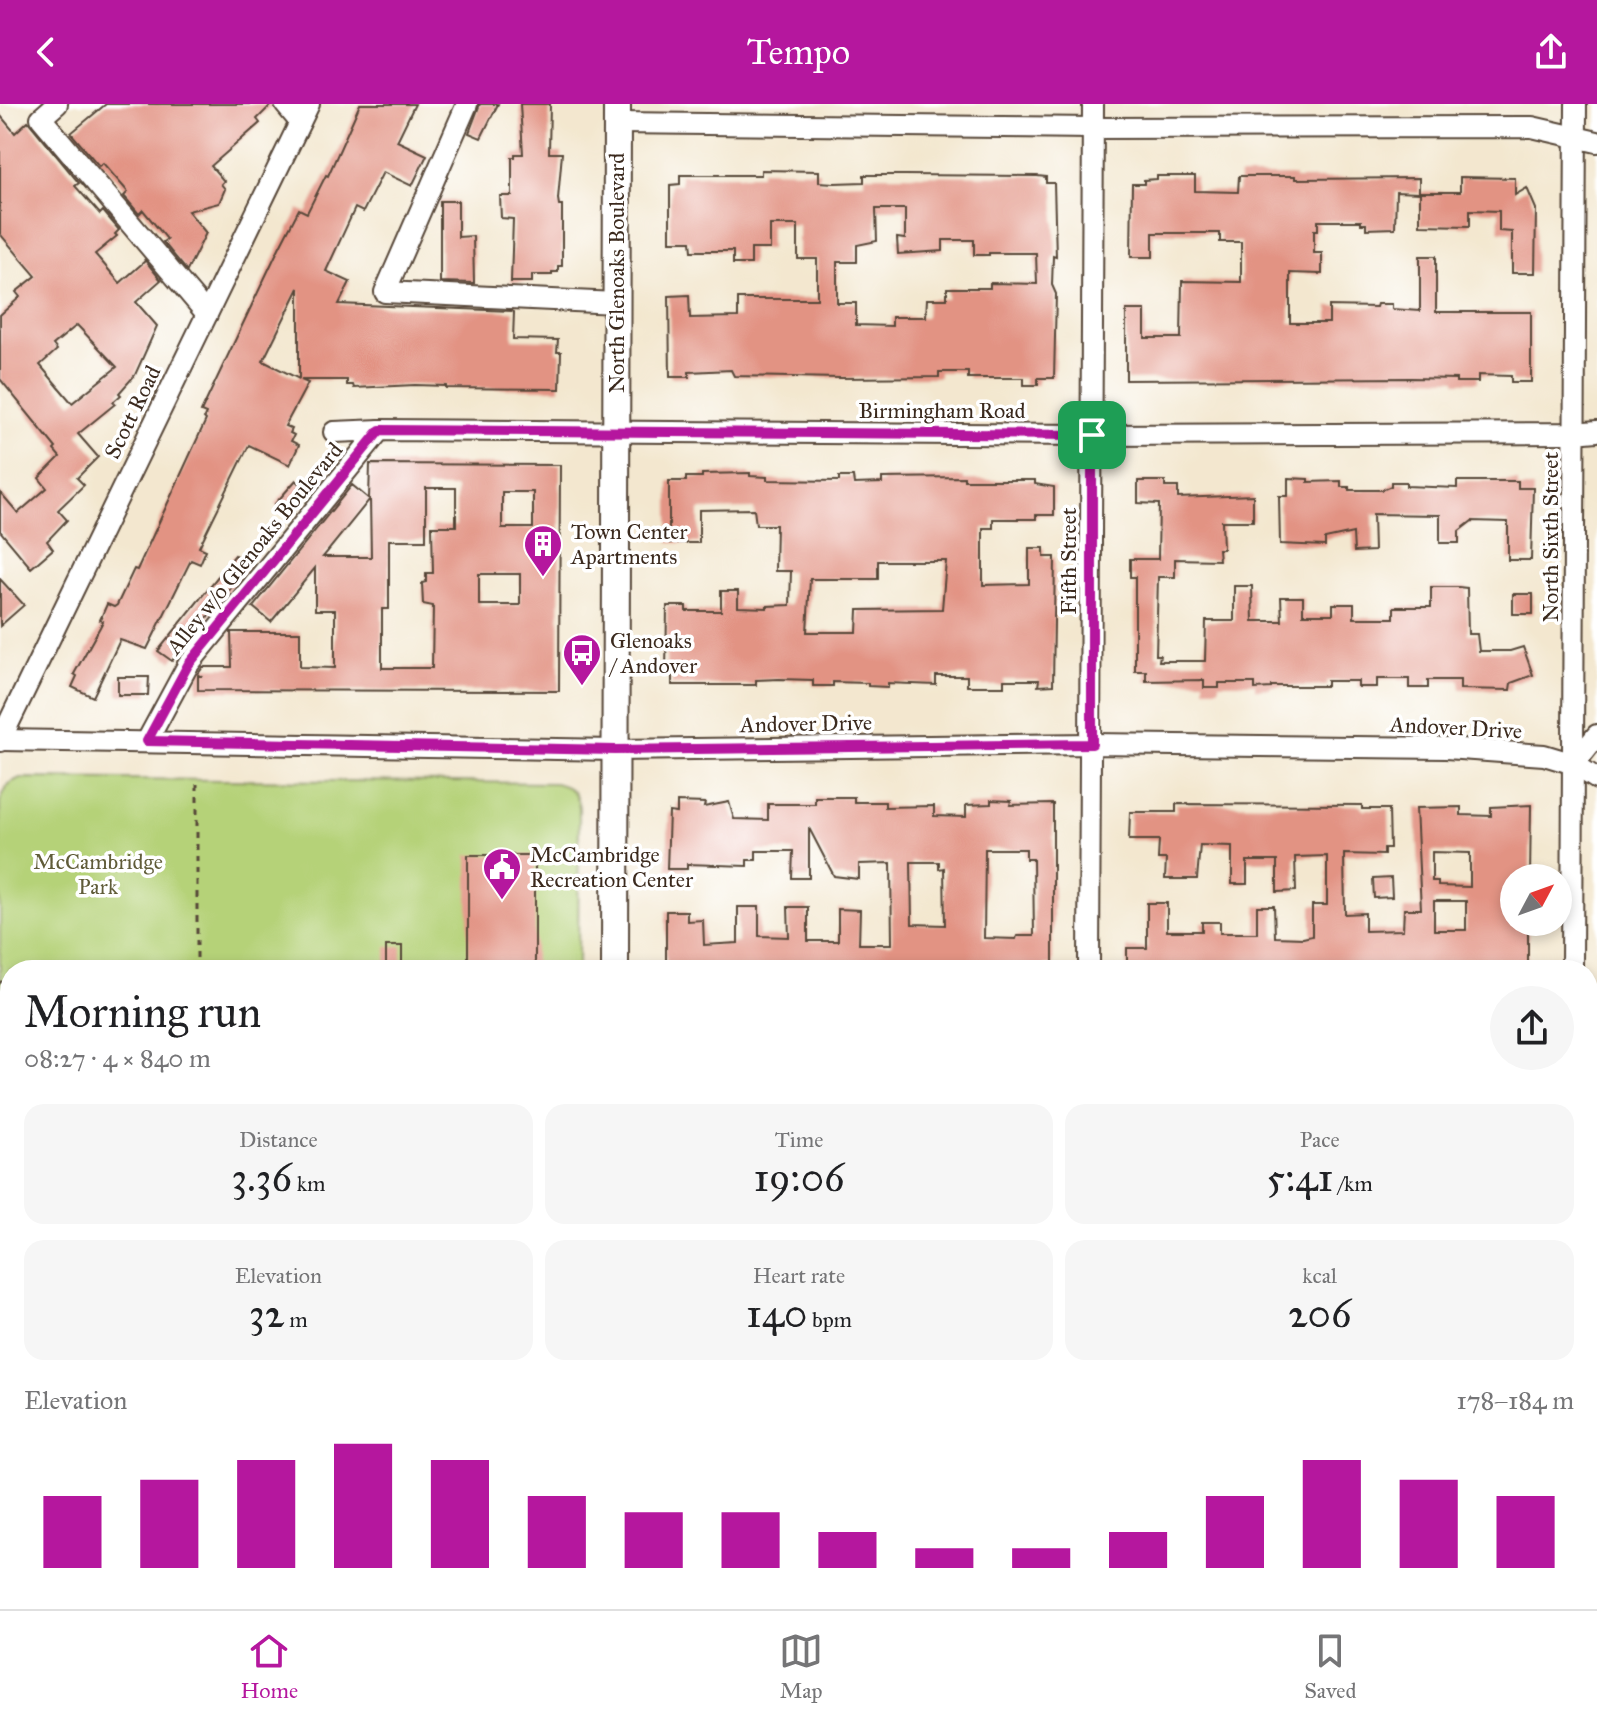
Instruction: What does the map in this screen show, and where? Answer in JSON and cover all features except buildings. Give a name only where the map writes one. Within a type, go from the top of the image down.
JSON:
[{"type":"main road","name":"North Glenoaks Boulevard","points":[[615,960],[617,114]]},
{"type":"street","points":[[57,104],[41,118],[207,314]]},
{"type":"street","points":[[285,104],[305,113]]},
{"type":"street","points":[[467,104],[385,292],[616,303]]},
{"type":"street","name":"Fifth Street","points":[[1089,960],[1093,104]]},
{"type":"street","name":"North Sixth Street","points":[[1572,960],[1576,104]]},
{"type":"street","name":"Scott Road","points":[[0,741],[305,113]]},
{"type":"street","points":[[617,114],[1093,128],[1532,127],[1597,142]]},
{"type":"street","name":"Alley w/o Glenoaks Boulevard","points":[[147,741],[188,665],[380,430]]},
{"type":"street","name":"Birmingham Road","points":[[334,432],[1092,435],[1597,431]]},
{"type":"street","points":[[1574,764],[1597,735]]},
{"type":"street","name":"Andover Drive","points":[[0,741],[615,750],[1092,744],[1446,748],[1544,755],[1574,764],[1597,779]]},
{"type":"path","points":[[197,782],[197,960]]},
{"type":"green space","name":"McCambridge Park","points":[[20,778],[555,783],[572,791],[579,807],[578,960],[0,960],[0,801],[8,784]]},
{"type":"place","name":"Town Center Apartments","points":[[543,578]]},
{"type":"place","name":"Glenoaks / Andover","points":[[582,687]]},
{"type":"place","name":"McCambridge Recreation Center","points":[[502,901]]},
{"type":"route","points":[[380,430],[1092,435],[1092,744],[615,750],[147,741],[188,665],[380,430]]}]
